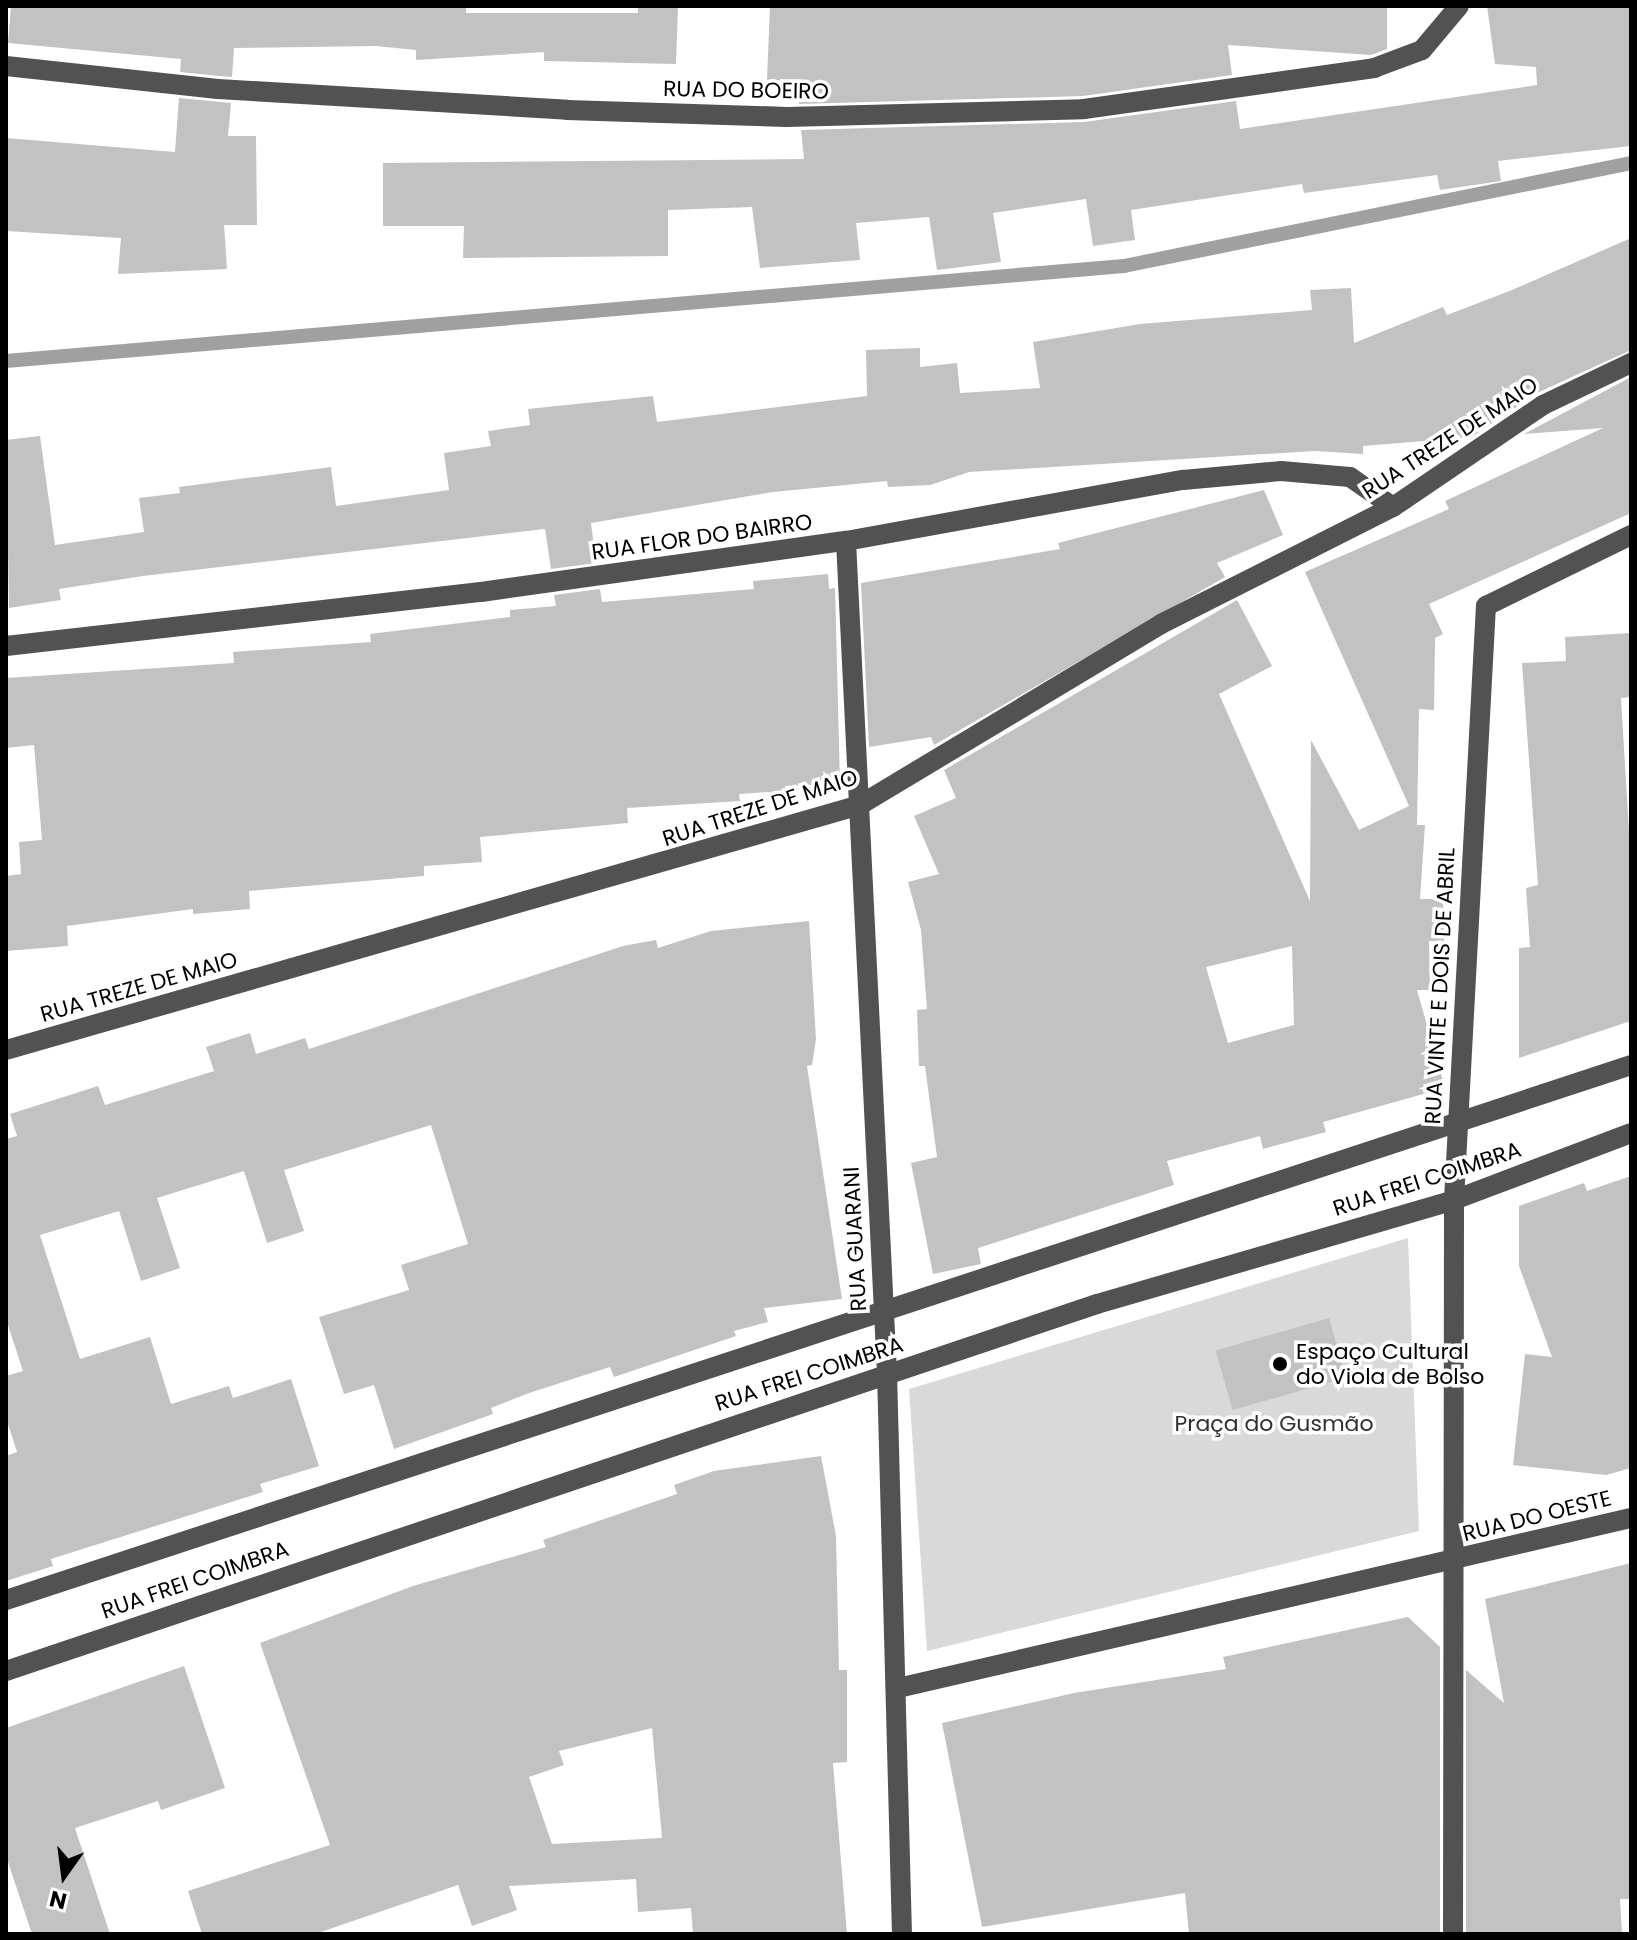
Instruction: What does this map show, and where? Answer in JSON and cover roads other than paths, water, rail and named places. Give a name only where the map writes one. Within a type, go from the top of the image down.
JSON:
[{"type":"street","name":"RUA DO BOEIRO","points":[[6,66],[218,89],[567,110],[787,117],[1084,109],[1374,68],[1422,50],[1459,6]]},
{"type":"street","name":"RUA TREZE DE MAIO","points":[[6,1050],[860,805],[1161,624],[1393,507],[1543,405],[1631,363]]},
{"type":"street","name":"RUA FLOR DO BAIRRO","points":[[6,646],[481,592],[846,541],[1183,480],[1281,471],[1350,477],[1393,507]]},
{"type":"street","name":"RUA VINTE E DOIS DE ABRIL","points":[[1453,1934],[1454,1200],[1486,606],[1631,535]]},
{"type":"street","name":"RUA GUARANI","points":[[846,541],[887,1373],[898,1688],[902,1934]]},
{"type":"street","name":"RUA FREI COIMBRA","points":[[6,1600],[882,1308],[1631,1065]]},
{"type":"street","name":"RUA FREI COIMBRA","points":[[6,1671],[887,1373],[1454,1200],[1631,1133]]},
{"type":"street","name":"RUA DO OESTE","points":[[1454,1561],[1631,1518]]},
{"type":"street","points":[[898,1688],[1454,1561]]},
{"type":"waterway","points":[[6,361],[1124,266],[1631,163]]},
{"type":"place","name":"Espaço Cultural do Viola de Bolso","points":[[1280,1364]]},
{"type":"park label","name":"Praça do Gusmão","points":[[1274,1424]]}]
